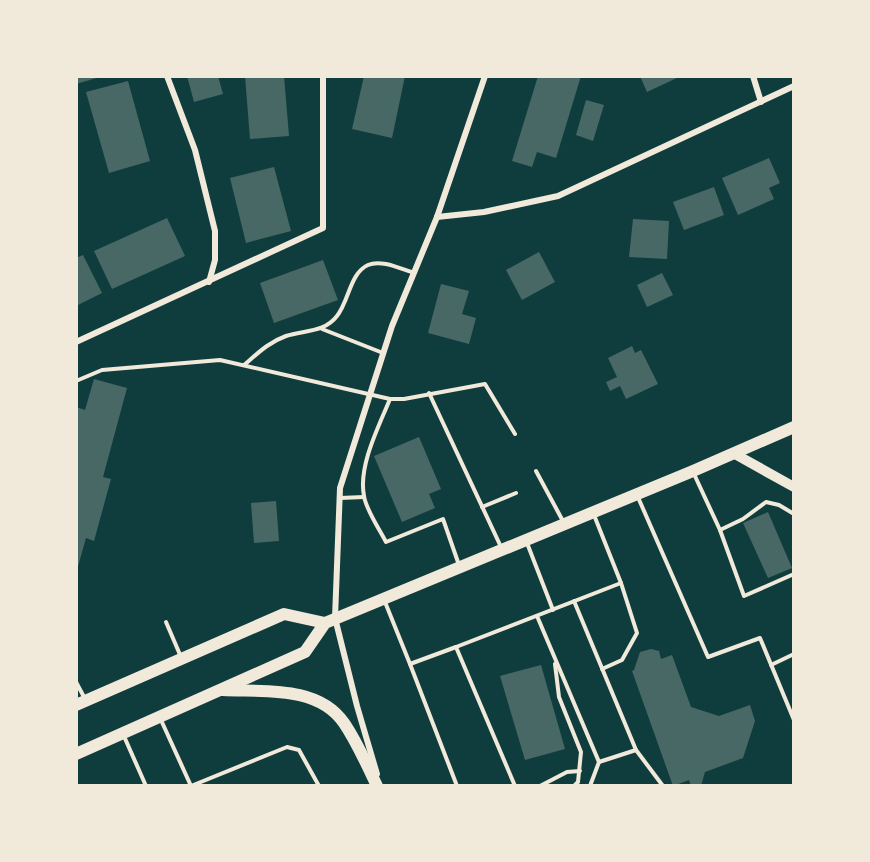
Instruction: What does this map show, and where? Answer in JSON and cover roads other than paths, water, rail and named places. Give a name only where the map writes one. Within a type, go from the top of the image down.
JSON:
[{"type":"main road","points":[[81,703],[284,614],[330,620],[693,471],[794,427]]},
{"type":"main road","points":[[733,453],[794,487]]},
{"type":"main road","points":[[76,754],[305,652],[330,620]]},
{"type":"main road","points":[[218,690],[293,694],[312,698],[330,708],[344,723],[379,786]]},
{"type":"street","points":[[167,76],[195,150],[215,231],[215,260],[209,282]]},
{"type":"street","points":[[76,342],[323,228],[323,76]]},
{"type":"street","points":[[379,786],[330,620],[340,488],[392,326],[437,217],[485,76]]},
{"type":"street","points":[[753,76],[761,102]]},
{"type":"street","points":[[437,217],[484,212],[558,196],[794,86]]},
{"type":"lane","points":[[244,365],[267,345],[288,335],[322,329],[337,316],[356,276],[366,266],[375,263],[414,273]]},
{"type":"lane","points":[[322,329],[383,353]]},
{"type":"lane","points":[[76,381],[102,370],[220,360],[390,399],[404,399],[485,384],[515,434]]},
{"type":"lane","points":[[429,393],[502,550]]},
{"type":"lane","points":[[390,399],[373,441],[364,474],[364,497],[386,542],[443,519],[460,567]]},
{"type":"lane","points":[[536,471],[565,524]]},
{"type":"lane","points":[[693,471],[720,530],[744,596],[794,574]]},
{"type":"lane","points":[[482,507],[516,492]]},
{"type":"lane","points":[[637,494],[708,657],[760,638],[794,720]]},
{"type":"lane","points":[[340,498],[364,497]]},
{"type":"lane","points":[[720,530],[744,519],[766,502],[779,505],[794,514]]},
{"type":"lane","points":[[593,512],[621,583],[637,633],[622,660],[602,669]]},
{"type":"lane","points":[[526,540],[553,610]]},
{"type":"lane","points":[[410,664],[621,583]]},
{"type":"lane","points":[[384,598],[458,786]]},
{"type":"lane","points":[[574,601],[636,750],[663,786]]},
{"type":"lane","points":[[537,616],[598,762],[590,786]]},
{"type":"lane","points":[[166,622],[182,659]]},
{"type":"lane","points":[[456,647],[515,786]]},
{"type":"lane","points":[[771,665],[794,654]]},
{"type":"lane","points":[[554,657],[559,697],[581,752],[578,782],[574,786]]},
{"type":"lane","points":[[76,682],[81,703]]},
{"type":"lane","points":[[159,717],[191,786],[287,747],[299,750],[319,786]]},
{"type":"lane","points":[[123,733],[146,786]]},
{"type":"lane","points":[[598,762],[636,750]]},
{"type":"lane","points":[[540,786],[567,772],[580,771]]}]
